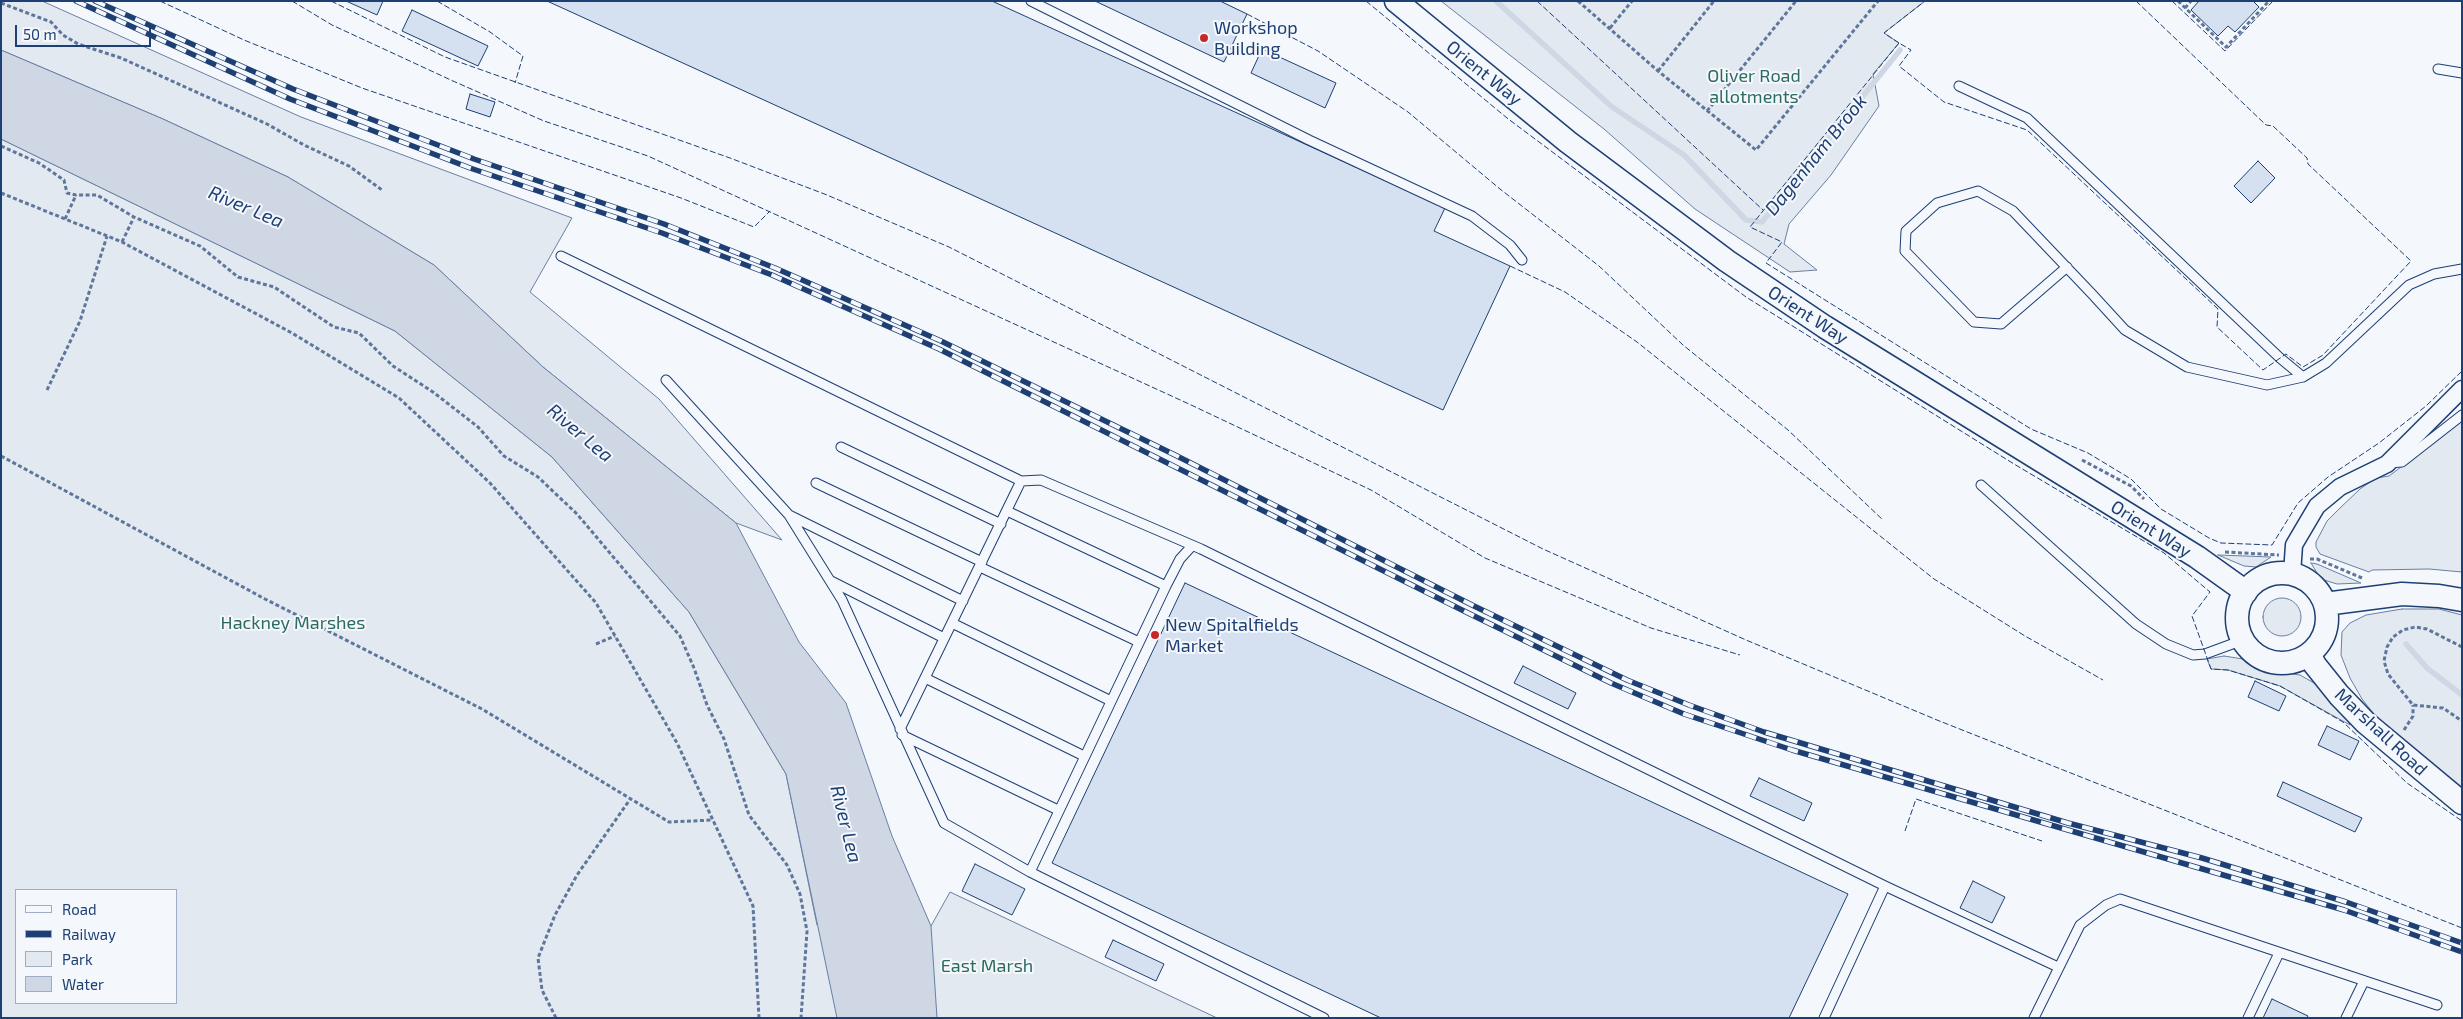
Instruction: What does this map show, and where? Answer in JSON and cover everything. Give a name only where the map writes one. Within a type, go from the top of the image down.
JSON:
[{"type":"street","name":"Orient Way","points":[[1396,1],[1568,142],[1726,261],[1833,332],[2197,557],[2246,592]]},
{"type":"street","points":[[2292,574],[2294,545],[2317,506],[2340,487],[2387,464],[2462,390]]},
{"type":"street","points":[[2274,574],[2292,574],[2311,583],[2325,604],[2327,622],[2324,635],[2309,654],[2291,662],[2271,661],[2252,652],[2243,640],[2238,627],[2238,612],[2246,592],[2262,578],[2274,574]]},
{"type":"street","points":[[2325,604],[2402,594],[2439,596],[2462,600]]},
{"type":"street","name":"Marshall Road","points":[[2309,654],[2315,665],[2339,695],[2366,723],[2462,803]]},
{"type":"lane","points":[[1031,1],[1309,140],[1472,216],[1510,245],[1522,260]]},
{"type":"lane","points":[[2438,69],[2462,73]]},
{"type":"lane","points":[[1959,86],[2027,118],[2280,358],[2303,377]]},
{"type":"lane","points":[[2067,267],[2001,324],[1974,322],[1905,251],[1906,231],[1937,203],[1978,192],[2013,211],[2067,267],[2124,330],[2187,367],[2267,385],[2303,377],[2326,363],[2409,284],[2434,274],[2462,270]]},
{"type":"lane","points":[[561,256],[1021,481],[1042,480],[1191,547],[1201,549],[1885,886],[2058,967]]},
{"type":"lane","points":[[666,380],[788,515],[842,600],[944,823],[1030,872],[1324,1018]]},
{"type":"lane","points":[[2387,464],[2402,462],[2462,415]]},
{"type":"lane","points":[[841,447],[1000,524]]},
{"type":"lane","points":[[901,732],[944,638],[1021,481]]},
{"type":"lane","points":[[816,483],[1139,642]]},
{"type":"lane","points":[[1981,485],[2136,624],[2166,644],[2193,654],[2199,654],[2243,640]]},
{"type":"lane","points":[[1007,511],[1166,586]]},
{"type":"lane","points":[[788,515],[963,601]]},
{"type":"lane","points":[[1030,872],[1166,586],[1180,559],[1191,547]]},
{"type":"lane","points":[[830,581],[944,638]]},
{"type":"lane","points":[[952,623],[1111,701]]},
{"type":"lane","points":[[925,678],[1084,756]]},
{"type":"lane","points":[[901,732],[1058,810]]},
{"type":"lane","points":[[1824,1018],[1885,886]]},
{"type":"lane","points":[[2034,1018],[2080,925],[2106,905],[2120,899],[2436,1005]]},
{"type":"lane","points":[[2248,1018],[2280,952]]},
{"type":"lane","points":[[2346,1018],[2364,981]]},
{"type":"path","points":[[1578,1],[1658,71],[1756,150],[1878,1]]},
{"type":"path","points":[[1610,28],[1632,1]]},
{"type":"path","points":[[1658,71],[1714,1]]},
{"type":"path","points":[[1707,111],[1796,1]]},
{"type":"path","points":[[2178,1],[2226,47],[2269,1]]},
{"type":"path","points":[[2185,8],[2191,1]]},
{"type":"path","points":[[1,4],[51,22],[63,35],[78,44],[121,58],[267,124],[304,145],[349,166],[382,190]]},
{"type":"path","points":[[1,146],[40,162],[64,180],[67,193],[97,195],[134,217],[200,246],[238,277],[274,287],[334,327],[359,333],[393,366],[433,392],[478,427],[504,456],[538,477],[577,514],[680,636],[707,705],[724,739],[749,815],[787,865],[800,894],[806,930],[801,1018]]},
{"type":"path","points":[[1,194],[122,242],[292,333],[399,398],[490,483],[596,602],[677,743],[753,906],[759,1018]]},
{"type":"path","points":[[65,219],[76,195]]},
{"type":"path","points":[[122,242],[134,217]]},
{"type":"path","points":[[47,390],[80,322],[107,236]]},
{"type":"path","points":[[1,456],[265,599],[482,708],[670,822],[713,820]]},
{"type":"path","name":"Orient Way","points":[[2077,457],[2130,486],[2150,505]]},
{"type":"path","name":"Orient Way","points":[[2215,551],[2274,554]]},
{"type":"path","points":[[2309,559],[2317,559],[2356,577],[2371,578]]},
{"type":"path","points":[[2462,647],[2427,629],[2415,627],[2403,630],[2393,637],[2386,647],[2384,661],[2388,674],[2413,706],[2443,708],[2462,721]]},
{"type":"path","points":[[596,644],[615,636]]},
{"type":"path","points":[[556,1018],[542,990],[538,958],[555,915],[577,875],[631,798]]},
{"type":"green space","points":[[1,1],[42,1],[301,117],[572,218],[530,292],[659,399],[782,540],[736,523],[543,367],[434,265],[288,177],[163,119],[1,50]]},
{"type":"green space","name":"Oliver Road allotments","points":[[1441,1],[1925,1],[1884,33],[1899,43],[1873,74],[1879,106],[1831,175],[1789,224],[1784,244],[1817,270],[1790,272],[1695,209],[1604,129]]},
{"type":"green space","name":"Hackney Marshes","points":[[1,139],[395,331],[552,457],[689,612],[786,774],[817,925],[931,926],[950,892],[1217,1018],[1,1018]]},
{"type":"green space","points":[[2462,421],[2462,572],[2429,569],[2372,570],[2369,572],[2320,554],[2316,547],[2316,542],[2327,521],[2360,489],[2376,478],[2389,476]]},
{"type":"green space","points":[[2218,555],[2271,557],[2256,567],[2244,566]]},
{"type":"green space","points":[[2311,563],[2361,583],[2337,584],[2324,580]]},
{"type":"green space","points":[[2282,598],[2295,604],[2301,617],[2295,630],[2282,636],[2269,630],[2263,617],[2269,604]]},
{"type":"green space","points":[[2402,609],[2439,609],[2462,615],[2462,790],[2377,718],[2362,699],[2350,678],[2341,655],[2342,632],[2350,623],[2366,615]]},
{"type":"green space","points":[[2224,656],[2243,659],[2258,669],[2300,675],[2314,683],[2329,696],[2345,714],[2350,725],[2280,686],[2228,670],[2211,669],[2207,659]]},
{"type":"water","name":"River Lea","points":[[1,50],[163,119],[288,177],[434,265],[543,367],[736,523],[799,642],[846,703],[892,836],[931,926],[937,1018],[837,1018],[786,774],[689,612],[552,457],[395,331],[1,139]]},
{"type":"building","points":[[346,1],[383,1],[377,15]]},
{"type":"building","points":[[547,1],[992,1],[1445,208],[1434,231],[1510,266],[1443,410]]},
{"type":"building","name":"Workshop Building","points":[[1095,1],[1220,1],[1247,14],[1224,62]]},
{"type":"building","points":[[2199,1],[2253,1],[2259,7],[2235,32],[2228,26],[2218,36],[2191,10]]},
{"type":"building","points":[[412,10],[488,46],[478,66],[402,31]]},
{"type":"building","points":[[1262,49],[1336,83],[1325,108],[1251,73]]},
{"type":"building","points":[[470,94],[495,102],[490,117],[466,109]]},
{"type":"building","points":[[2258,161],[2275,178],[2251,203],[2234,186]]},
{"type":"building","points":[[1185,583],[1848,894],[1789,1018],[1381,1018],[1052,863]]},
{"type":"building","points":[[1523,666],[1576,693],[1568,709],[1514,683]]},
{"type":"building","points":[[2255,681],[2286,696],[2279,711],[2248,697]]},
{"type":"building","points":[[2327,726],[2359,741],[2350,760],[2318,745]]},
{"type":"building","points":[[1759,778],[1812,803],[1804,821],[1750,796]]},
{"type":"building","points":[[2283,782],[2362,818],[2355,832],[2277,796]]},
{"type":"building","points":[[975,864],[1025,889],[1012,915],[962,891]]},
{"type":"building","points":[[1973,881],[2005,897],[1992,923],[1960,908]]},
{"type":"building","points":[[1113,940],[1164,964],[1156,981],[1105,957]]},
{"type":"building","points":[[2272,999],[2308,1016],[2307,1018],[2263,1018]]},
{"type":"waterway","name":"Dagenham Brook","points":[[1496,1],[1612,107],[1684,155],[1746,220],[1762,222],[1900,50]]},
{"type":"waterway","points":[[2406,644],[2427,668],[2462,695]]},
{"type":"railway","points":[[76,1],[290,99],[470,168],[662,233],[772,275],[939,349],[1470,614],[1611,683],[1684,714],[1792,750],[2344,910],[2462,952]]},
{"type":"railway","points":[[95,1],[293,89],[474,159],[664,224],[775,268],[941,341],[1173,454],[1474,606],[1627,680],[1689,705],[1764,732],[2068,823],[2202,858],[2346,902],[2462,943]]},
{"type":"fence","points":[[160,1],[244,40],[362,88],[681,198],[754,227],[770,211]]},
{"type":"fence","points":[[292,1],[332,25],[453,81],[544,121],[648,156],[1189,404],[1371,490],[1485,558],[1651,628],[1740,655]]},
{"type":"fence","points":[[331,1],[445,57],[730,158],[827,195],[949,247],[1543,549],[1746,640],[1937,720],[2462,928]]},
{"type":"fence","points":[[437,1],[490,32],[523,56],[515,83]]},
{"type":"fence","points":[[1366,1],[1507,118],[1746,297],[2014,464],[2164,553],[2210,592],[2192,616],[2211,669],[2228,670],[2280,686],[2343,722],[2407,783],[2462,821]]},
{"type":"fence","points":[[1537,1],[1763,210]]},
{"type":"fence","points":[[1899,43],[1884,33],[1925,1]]},
{"type":"fence","points":[[2136,1],[2266,125],[2273,126],[2307,158],[2308,164],[2411,261],[2323,355],[2303,367],[2286,354],[2263,370],[2217,327],[2218,309],[2027,130],[1944,102],[1899,66],[1911,50],[1899,43],[1750,227],[1782,242],[1766,263],[2031,429],[2088,453],[2131,479],[2161,509],[2209,538],[2221,543],[2272,545],[2298,503],[2328,477],[2379,443],[2426,406],[2462,371]]},
{"type":"fence","points":[[2172,1],[2225,51],[2273,1]]},
{"type":"fence","points":[[1247,14],[1318,51],[1408,112],[1500,189],[1599,266],[1683,345],[1788,430],[1883,520]]},
{"type":"fence","points":[[1510,266],[1565,292],[1637,342],[1934,579],[2025,636],[2103,680]]},
{"type":"fence","points":[[1905,831],[1916,799],[2042,841]]},
{"type":"place","name":"Workshop Building","points":[[1204,38]]},
{"type":"place","name":"New Spitalfields Market","points":[[1155,635]]},
{"type":"park label","name":"East Marsh","points":[[987,966]]}]
